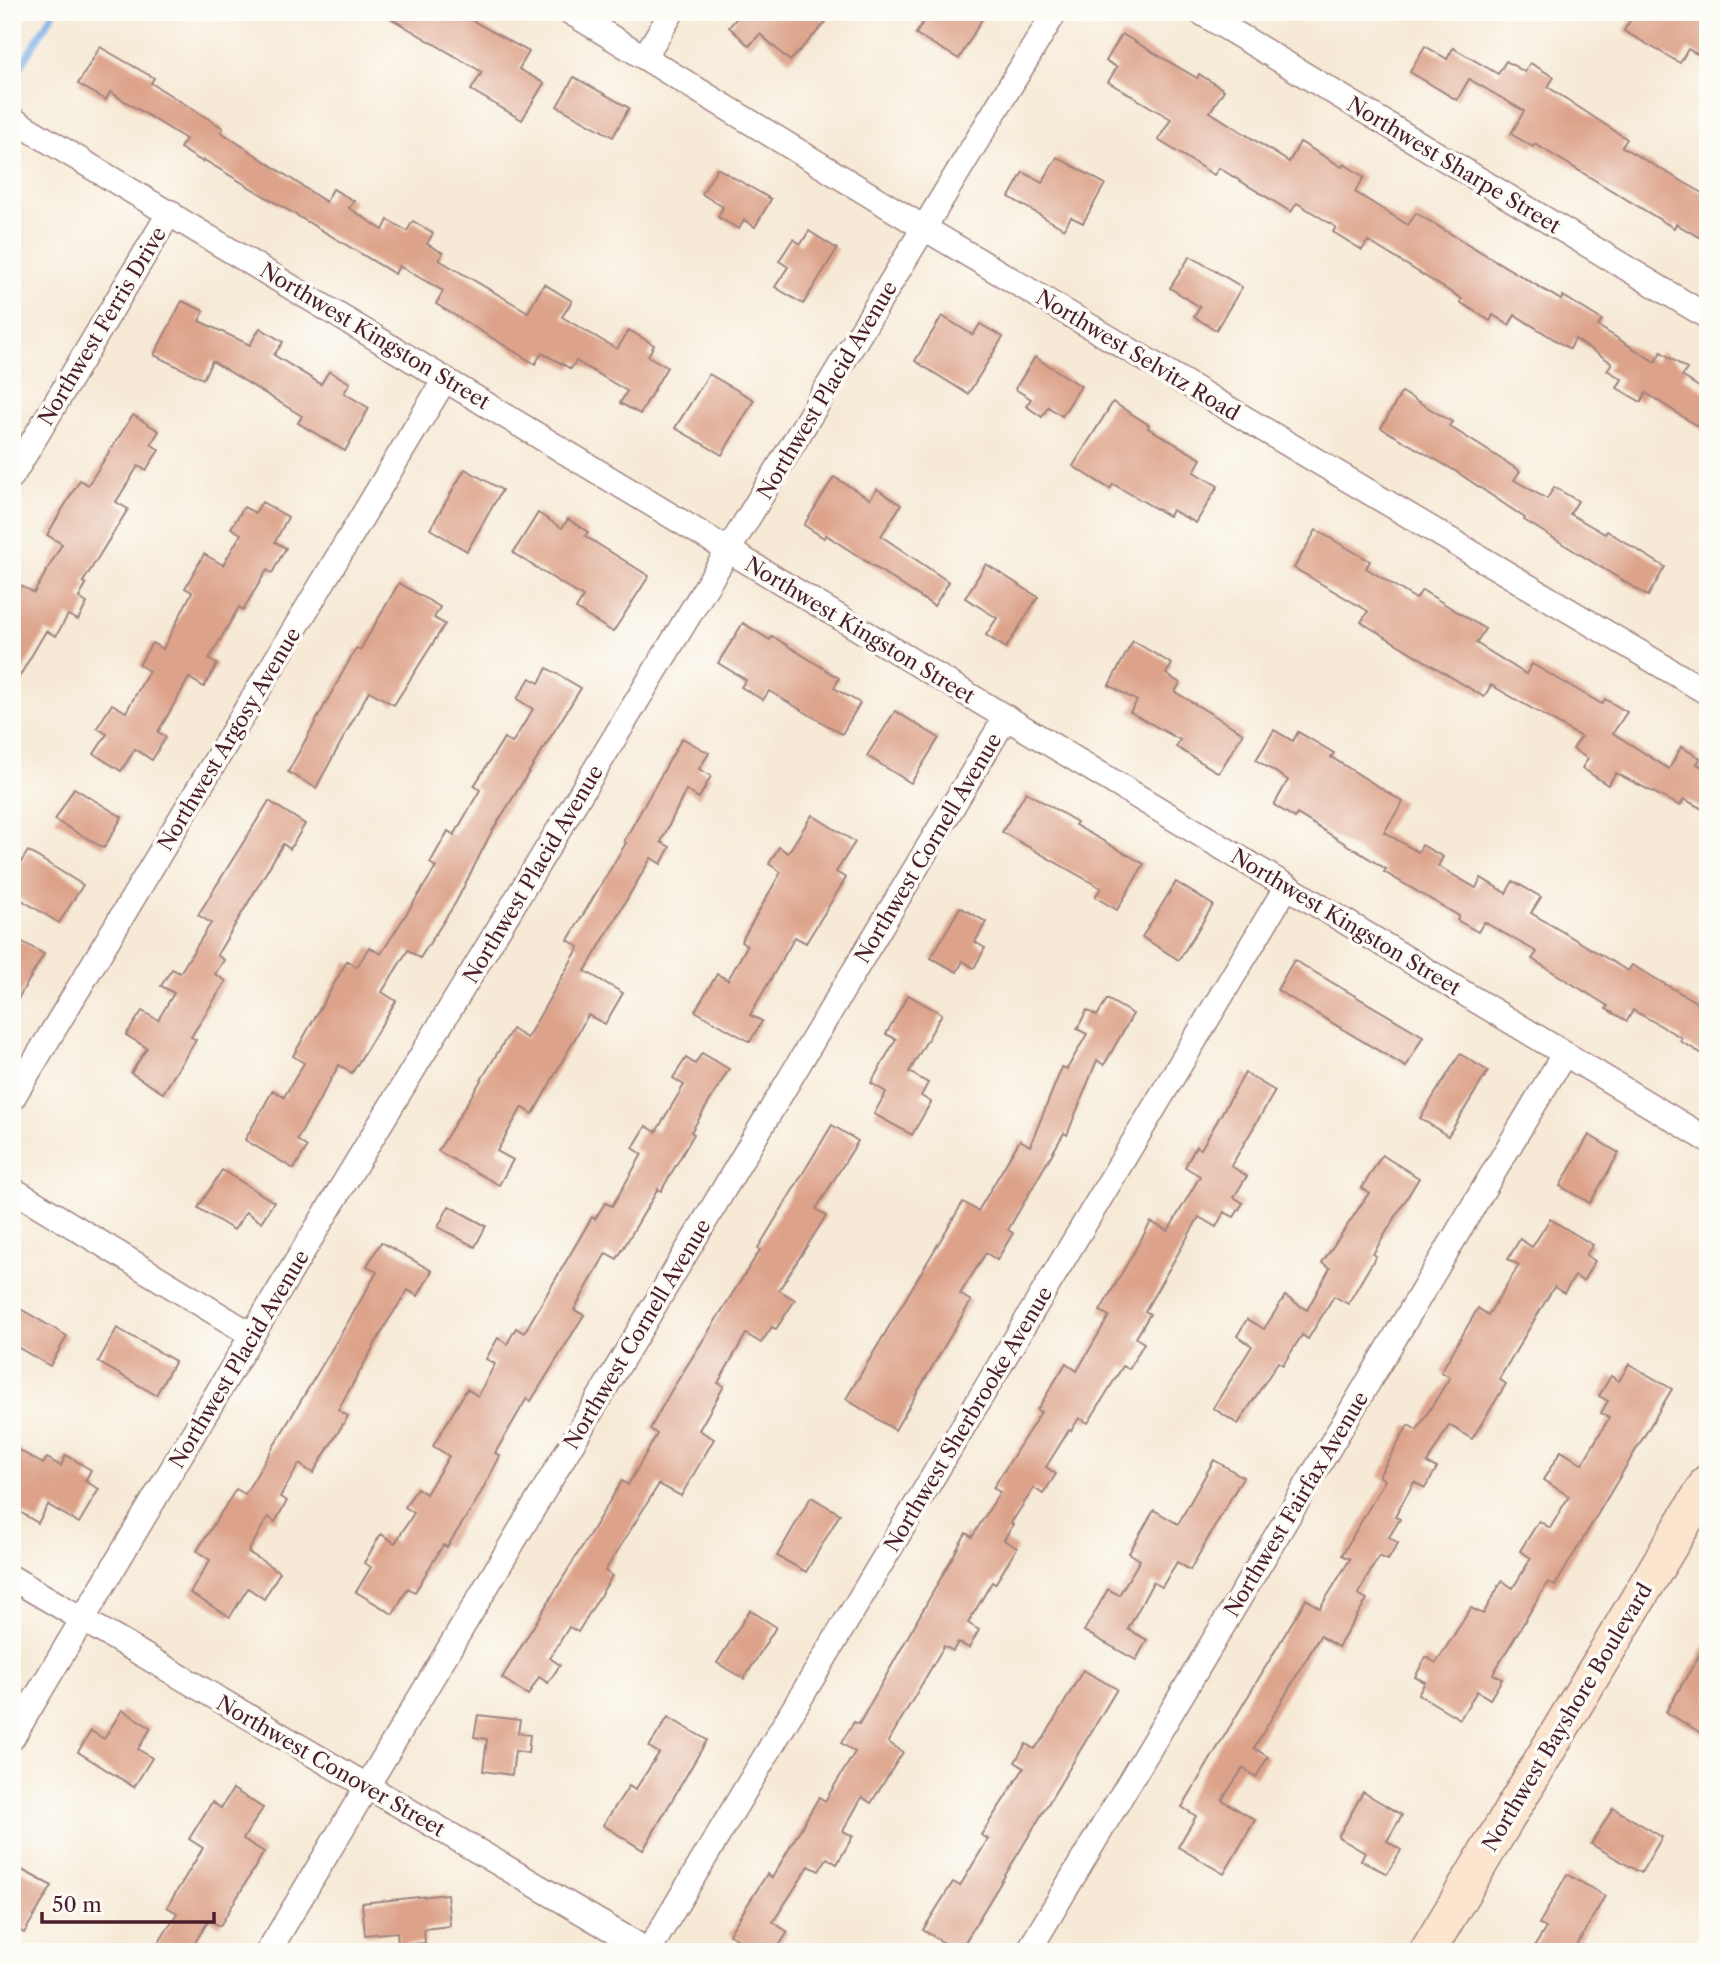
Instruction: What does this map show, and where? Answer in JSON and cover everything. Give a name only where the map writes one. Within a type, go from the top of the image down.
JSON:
[{"type":"main road","name":"Northwest Bayshore Boulevard","points":[[1427,1952],[1708,1482]]},
{"type":"street","name":"Northwest Selvitz Road","points":[[570,12],[924,228],[1708,693]]},
{"type":"street","points":[[645,56],[672,12]]},
{"type":"street","name":"Northwest Placid Avenue","points":[[12,1738],[84,1622],[251,1335],[1055,12]]},
{"type":"street","name":"Northwest Sharpe Street","points":[[1200,12],[1708,317]]},
{"type":"street","name":"Northwest Kingston Street","points":[[12,119],[1287,886],[1563,1056],[1708,1140]]},
{"type":"street","name":"Northwest Ferris Drive","points":[[12,476],[170,212]]},
{"type":"street","name":"Northwest Argosy Avenue","points":[[12,1099],[445,379]]},
{"type":"street","name":"Northwest Cornell Avenue","points":[[268,1952],[1006,717]]},
{"type":"street","name":"Northwest Sherbrooke Avenue","points":[[649,1952],[1287,886]]},
{"type":"street","name":"Northwest Fairfax Avenue","points":[[1028,1952],[1563,1056]]},
{"type":"street","points":[[12,1189],[251,1335]]},
{"type":"street","name":"Northwest Conover Street","points":[[12,1578],[649,1952]]},
{"type":"building","points":[[380,12],[457,12],[529,52],[519,69],[544,83],[522,120],[471,90],[482,72]]},
{"type":"building","points":[[742,12],[816,12],[826,22],[790,61],[760,34],[749,46],[729,27]]},
{"type":"building","points":[[929,12],[986,12],[959,59],[916,34]]},
{"type":"building","points":[[1635,12],[1695,12],[1708,20],[1708,60],[1688,49],[1680,63],[1624,31]]},
{"type":"building","points":[[1122,34],[1197,78],[1199,74],[1224,90],[1210,112],[1289,162],[1300,142],[1342,167],[1344,164],[1364,177],[1355,192],[1408,225],[1416,213],[1561,300],[1563,296],[1602,320],[1598,326],[1655,362],[1661,352],[1687,369],[1682,376],[1708,393],[1708,433],[1646,393],[1641,402],[1617,388],[1622,379],[1607,370],[1612,363],[1575,339],[1570,349],[1515,315],[1509,325],[1493,315],[1490,321],[1460,302],[1462,299],[1368,241],[1362,250],[1333,232],[1336,227],[1297,203],[1291,212],[1219,168],[1214,175],[1158,140],[1171,119],[1108,82],[1117,67],[1106,61]]},
{"type":"building","points":[[1425,46],[1447,59],[1453,48],[1498,74],[1506,61],[1525,72],[1530,63],[1554,77],[1548,87],[1627,139],[1622,147],[1708,196],[1708,242],[1676,224],[1674,228],[1535,144],[1533,147],[1511,134],[1524,111],[1469,79],[1457,100],[1410,72]]},
{"type":"building","points":[[100,47],[154,78],[151,83],[223,128],[221,132],[326,202],[333,189],[354,201],[349,208],[383,230],[388,220],[407,231],[413,221],[433,233],[427,244],[443,253],[439,260],[528,312],[544,284],[572,301],[562,317],[617,349],[629,330],[654,345],[648,356],[667,367],[640,414],[620,403],[627,391],[576,361],[571,369],[542,353],[535,364],[436,304],[443,291],[399,266],[395,274],[180,148],[186,139],[110,92],[106,100],[78,84]]},
{"type":"building","points":[[574,77],[629,108],[613,137],[557,106]]},
{"type":"building","points":[[1057,157],[1105,184],[1083,223],[1071,217],[1064,229],[1009,197],[1023,172],[1042,183]]},
{"type":"building","points":[[717,168],[771,199],[755,227],[744,220],[739,229],[718,217],[723,207],[702,194]]},
{"type":"building","points":[[809,231],[837,249],[803,304],[775,287],[788,267],[779,261],[793,239],[801,244]]},
{"type":"building","points":[[1190,256],[1242,287],[1216,330],[1194,317],[1200,307],[1170,288]]},
{"type":"building","points":[[182,301],[204,311],[199,321],[250,345],[260,328],[283,342],[274,355],[321,384],[329,371],[350,383],[344,393],[369,408],[345,451],[298,423],[302,416],[212,361],[203,379],[154,355]]},
{"type":"building","points":[[942,316],[973,335],[980,324],[1003,337],[968,394],[915,361]]},
{"type":"building","points":[[1035,357],[1081,386],[1062,416],[1048,407],[1042,417],[1026,406],[1031,399],[1015,389]]},
{"type":"building","points":[[709,374],[754,400],[722,455],[675,428]]},
{"type":"building","points":[[1402,392],[1452,422],[1449,426],[1520,471],[1514,480],[1547,499],[1554,487],[1578,501],[1570,514],[1605,534],[1607,531],[1665,567],[1648,596],[1524,520],[1525,518],[1457,472],[1381,428]]},
{"type":"building","points":[[1113,402],[1149,425],[1148,428],[1201,459],[1194,472],[1218,486],[1196,523],[1172,510],[1169,516],[1113,484],[1110,489],[1073,466]]},
{"type":"building","points":[[133,415],[159,431],[151,444],[159,450],[146,470],[138,466],[116,502],[128,509],[83,582],[86,584],[79,598],[87,603],[78,620],[68,615],[56,636],[46,631],[12,689],[12,594],[18,584],[34,593],[62,544],[47,535],[80,480],[88,485]]},
{"type":"building","points":[[465,469],[502,490],[467,551],[430,529]]},
{"type":"building","points":[[834,477],[870,499],[877,489],[901,505],[881,536],[949,582],[934,606],[826,535],[824,538],[804,525]]},
{"type":"building","points":[[262,502],[288,517],[275,542],[286,548],[272,573],[267,570],[243,610],[239,607],[209,659],[217,664],[204,687],[189,678],[158,732],[166,737],[152,760],[135,749],[121,771],[94,754],[107,734],[97,728],[112,704],[126,712],[149,671],[139,665],[152,643],[163,649],[192,592],[185,588],[204,554],[223,565],[241,534],[231,528],[244,507],[255,513]]},
{"type":"building","points":[[538,513],[562,528],[568,519],[588,532],[585,536],[649,576],[613,632],[576,609],[583,597],[513,553]]},
{"type":"building","points":[[1316,530],[1370,561],[1366,568],[1416,599],[1422,590],[1485,629],[1476,643],[1526,674],[1532,664],[1602,704],[1605,699],[1627,712],[1613,733],[1669,769],[1681,747],[1700,758],[1697,764],[1708,770],[1708,812],[1684,799],[1680,806],[1616,773],[1608,785],[1582,768],[1588,759],[1573,749],[1581,737],[1491,685],[1484,697],[1361,622],[1368,611],[1294,568]]},
{"type":"building","points":[[986,564],[1038,597],[1006,648],[986,635],[997,618],[965,598]]},
{"type":"building","points":[[399,583],[440,607],[434,618],[445,624],[394,705],[369,691],[316,788],[288,772],[356,648],[360,650]]},
{"type":"building","points":[[743,623],[770,640],[772,636],[839,678],[834,688],[860,703],[842,734],[769,691],[763,700],[741,687],[746,680],[718,663]]},
{"type":"building","points":[[1133,641],[1172,664],[1166,674],[1180,683],[1175,692],[1243,733],[1219,773],[1176,747],[1180,740],[1130,712],[1137,701],[1109,685]]},
{"type":"building","points":[[547,668],[581,688],[491,833],[456,902],[420,958],[408,950],[382,992],[396,1001],[352,1073],[339,1065],[297,1140],[307,1147],[294,1169],[245,1140],[273,1090],[284,1097],[304,1063],[293,1056],[347,961],[357,967],[369,947],[381,954],[436,867],[430,863],[448,831],[454,835],[480,790],[474,786],[504,738],[512,743],[533,709],[517,699],[530,678],[539,683]]},
{"type":"building","points":[[895,711],[939,738],[911,783],[867,756]]},
{"type":"building","points":[[1274,730],[1293,741],[1298,732],[1334,753],[1331,757],[1403,802],[1384,832],[1418,852],[1422,845],[1443,857],[1438,866],[1476,888],[1481,878],[1506,893],[1513,881],[1541,897],[1531,913],[1628,971],[1632,965],[1708,1009],[1708,1057],[1680,1041],[1682,1038],[1633,1010],[1627,1021],[1606,1009],[1608,1006],[1532,959],[1537,952],[1484,922],[1478,932],[1457,920],[1459,916],[1384,872],[1386,869],[1297,814],[1295,818],[1274,805],[1288,780],[1256,760]]},
{"type":"building","points":[[682,738],[709,753],[699,769],[711,776],[699,798],[686,790],[661,842],[670,847],[661,864],[651,858],[585,971],[623,993],[605,1024],[588,1015],[533,1114],[522,1107],[497,1151],[513,1160],[499,1185],[438,1151],[512,1029],[527,1038],[579,947],[568,940],[626,843],[624,841]]},
{"type":"building","points":[[74,788],[122,817],[104,848],[55,820]]},
{"type":"building","points":[[1026,792],[1077,822],[1075,825],[1144,864],[1117,910],[1095,897],[1101,888],[1002,832]]},
{"type":"building","points":[[269,801],[305,824],[290,849],[283,844],[217,955],[224,960],[215,974],[226,981],[191,1037],[196,1040],[163,1093],[131,1073],[147,1048],[126,1035],[142,1011],[158,1020],[174,993],[161,986],[172,969],[180,973],[211,923],[198,915]]},
{"type":"building","points":[[812,815],[855,842],[836,872],[846,878],[806,943],[795,937],[750,1015],[762,1021],[750,1042],[695,1011],[717,974],[728,980],[747,946],[741,942],[781,872],[769,864],[779,847],[788,853]]},
{"type":"building","points":[[28,851],[83,885],[59,923],[12,894],[12,876]]},
{"type":"building","points":[[1176,882],[1213,905],[1179,960],[1142,937]]},
{"type":"building","points":[[960,907],[986,922],[975,942],[985,948],[974,968],[963,961],[957,972],[931,958]]},
{"type":"building","points":[[12,936],[44,954],[12,1009]]},
{"type":"building","points":[[1294,960],[1423,1036],[1406,1067],[1277,990]]},
{"type":"building","points":[[908,995],[942,1014],[909,1072],[928,1083],[921,1096],[931,1102],[912,1135],[874,1114],[886,1092],[871,1083],[896,1039],[886,1034]]},
{"type":"building","points":[[1107,999],[1133,1014],[1104,1065],[1097,1060],[1067,1135],[1064,1133],[1008,1230],[1013,1233],[997,1260],[986,1253],[960,1294],[971,1301],[895,1430],[846,1399],[963,1202],[978,1211],[1020,1140],[1030,1146],[1062,1067],[1067,1069],[1087,1034],[1077,1029],[1087,1010],[1097,1016]]},
{"type":"building","points":[[702,1053],[729,1069],[691,1132],[694,1134],[661,1191],[658,1189],[617,1259],[606,1253],[574,1310],[584,1315],[531,1401],[527,1398],[495,1453],[500,1456],[477,1500],[447,1547],[443,1545],[415,1592],[408,1588],[393,1614],[356,1592],[371,1567],[364,1563],[381,1534],[395,1543],[414,1513],[405,1507],[417,1488],[426,1494],[449,1456],[433,1446],[467,1389],[478,1396],[495,1364],[486,1359],[498,1338],[507,1344],[516,1328],[524,1333],[592,1217],[595,1219],[605,1203],[612,1206],[621,1191],[642,1154],[633,1148],[646,1126],[656,1132],[684,1085],[673,1078],[686,1058],[695,1064]]},
{"type":"building","points":[[1460,1054],[1488,1071],[1448,1136],[1420,1118]]},
{"type":"building","points":[[1245,1073],[1275,1091],[1231,1166],[1247,1176],[1234,1197],[1243,1203],[1234,1217],[1224,1212],[1216,1227],[1199,1217],[1145,1311],[1150,1314],[1136,1338],[1144,1343],[1129,1369],[1123,1366],[1088,1423],[1079,1418],[1071,1431],[1069,1430],[1046,1467],[1056,1474],[1043,1494],[1034,1488],[1011,1523],[1013,1525],[1004,1540],[1017,1548],[995,1584],[992,1582],[968,1623],[979,1630],[969,1648],[958,1642],[953,1651],[944,1646],[888,1742],[903,1752],[871,1803],[862,1797],[843,1831],[853,1836],[837,1864],[827,1858],[819,1871],[809,1866],[773,1922],[788,1932],[775,1952],[758,1952],[729,1934],[767,1874],[772,1878],[819,1797],[825,1801],[855,1752],[841,1743],[854,1722],[859,1724],[966,1533],[972,1537],[1000,1492],[993,1488],[1041,1412],[1037,1410],[1066,1363],[1077,1371],[1109,1316],[1100,1311],[1151,1222],[1168,1231],[1200,1176],[1185,1167],[1196,1146],[1201,1149]]},
{"type":"building","points":[[832,1125],[858,1141],[816,1209],[826,1216],[779,1290],[795,1300],[776,1329],[772,1327],[761,1343],[746,1334],[718,1383],[724,1386],[699,1430],[714,1439],[681,1496],[659,1484],[605,1571],[612,1576],[578,1632],[569,1627],[550,1658],[560,1665],[548,1683],[539,1677],[528,1695],[502,1678],[622,1481],[628,1485],[657,1434],[650,1429],[671,1391],[760,1250],[758,1248]]},
{"type":"building","points":[[1589,1135],[1619,1153],[1590,1203],[1560,1186]]},
{"type":"building","points":[[1382,1155],[1419,1178],[1373,1254],[1376,1256],[1348,1304],[1334,1296],[1308,1339],[1302,1335],[1283,1365],[1278,1362],[1238,1424],[1213,1408],[1252,1346],[1237,1336],[1247,1319],[1264,1329],[1285,1296],[1307,1310],[1330,1268],[1322,1263],[1369,1193],[1362,1188]]},
{"type":"building","points":[[222,1170],[274,1202],[261,1222],[246,1212],[234,1230],[198,1208]]},
{"type":"building","points":[[449,1206],[486,1226],[475,1247],[438,1227]]},
{"type":"building","points":[[1550,1219],[1593,1245],[1586,1255],[1595,1261],[1583,1281],[1575,1276],[1564,1293],[1554,1287],[1499,1379],[1506,1384],[1472,1439],[1449,1425],[1427,1463],[1437,1468],[1425,1488],[1414,1482],[1395,1516],[1400,1519],[1389,1537],[1398,1543],[1388,1560],[1379,1556],[1358,1594],[1367,1599],[1338,1647],[1320,1636],[1254,1748],[1268,1757],[1256,1777],[1243,1768],[1222,1800],[1255,1820],[1224,1874],[1178,1847],[1196,1816],[1182,1807],[1306,1599],[1320,1608],[1350,1559],[1342,1555],[1385,1480],[1379,1476],[1408,1425],[1417,1430],[1450,1377],[1441,1372],[1478,1308],[1488,1315],[1519,1265],[1508,1259],[1520,1239],[1532,1247]]},
{"type":"building","points":[[381,1242],[432,1271],[418,1296],[408,1290],[388,1321],[338,1410],[348,1416],[313,1473],[299,1464],[280,1497],[287,1501],[275,1522],[268,1517],[248,1552],[280,1572],[264,1599],[248,1588],[230,1617],[190,1593],[210,1560],[197,1551],[236,1489],[245,1494],[348,1322],[377,1272],[367,1266]]},
{"type":"building","points":[[12,1304],[67,1336],[50,1366],[12,1344]]},
{"type":"building","points":[[117,1328],[175,1361],[156,1395],[98,1362]]},
{"type":"building","points":[[1629,1364],[1672,1389],[1555,1586],[1548,1582],[1493,1674],[1502,1679],[1490,1699],[1477,1691],[1460,1719],[1418,1694],[1425,1682],[1415,1677],[1426,1657],[1436,1663],[1471,1608],[1483,1614],[1502,1581],[1513,1588],[1531,1558],[1520,1551],[1539,1521],[1550,1528],[1569,1496],[1543,1480],[1561,1451],[1582,1464],[1609,1418],[1601,1413],[1608,1401],[1599,1396],[1611,1376],[1619,1381]]},
{"type":"building","points":[[12,1446],[43,1464],[47,1458],[61,1466],[66,1455],[91,1470],[85,1481],[99,1489],[79,1523],[48,1505],[38,1523],[12,1507]]},
{"type":"building","points":[[1214,1460],[1243,1477],[1190,1570],[1177,1562],[1162,1587],[1153,1582],[1128,1629],[1147,1640],[1136,1660],[1084,1631],[1108,1589],[1119,1595],[1140,1560],[1129,1553],[1154,1510],[1178,1524]]},
{"type":"building","points":[[811,1497],[840,1514],[806,1572],[777,1556]]},
{"type":"building","points":[[750,1610],[776,1627],[744,1679],[717,1663]]},
{"type":"building","points":[[1708,1640],[1708,1737],[1666,1712]]},
{"type":"building","points":[[1083,1670],[1117,1689],[959,1952],[923,1930],[953,1882],[960,1886],[988,1839],[981,1835],[1024,1768],[1015,1762],[1026,1744],[1034,1749],[1044,1738]]},
{"type":"building","points":[[122,1710],[151,1728],[138,1749],[152,1758],[134,1787],[78,1752],[91,1731],[104,1739]]},
{"type":"building","points":[[478,1715],[520,1720],[518,1733],[530,1735],[528,1753],[515,1751],[512,1775],[483,1771],[487,1739],[474,1737]]},
{"type":"building","points":[[668,1717],[707,1740],[643,1850],[603,1825],[629,1786],[635,1790],[659,1753],[649,1747]]},
{"type":"building","points":[[233,1789],[263,1808],[243,1839],[264,1852],[220,1926],[209,1920],[189,1952],[153,1952],[177,1913],[167,1907],[203,1848],[189,1839],[212,1802],[221,1808]]},
{"type":"building","points":[[1363,1792],[1402,1815],[1387,1841],[1401,1850],[1387,1874],[1361,1860],[1365,1853],[1338,1837]]},
{"type":"building","points":[[1613,1808],[1662,1837],[1641,1873],[1591,1844]]},
{"type":"building","points":[[22,1870],[52,1886],[24,1933],[12,1926],[12,1887]]},
{"type":"building","points":[[1567,1874],[1605,1896],[1573,1952],[1531,1952],[1546,1928],[1539,1924]]},
{"type":"building","points":[[447,1894],[450,1926],[424,1929],[425,1943],[398,1945],[397,1932],[365,1935],[362,1903]]},
{"type":"waterway","points":[[20,67],[54,12]]}]
